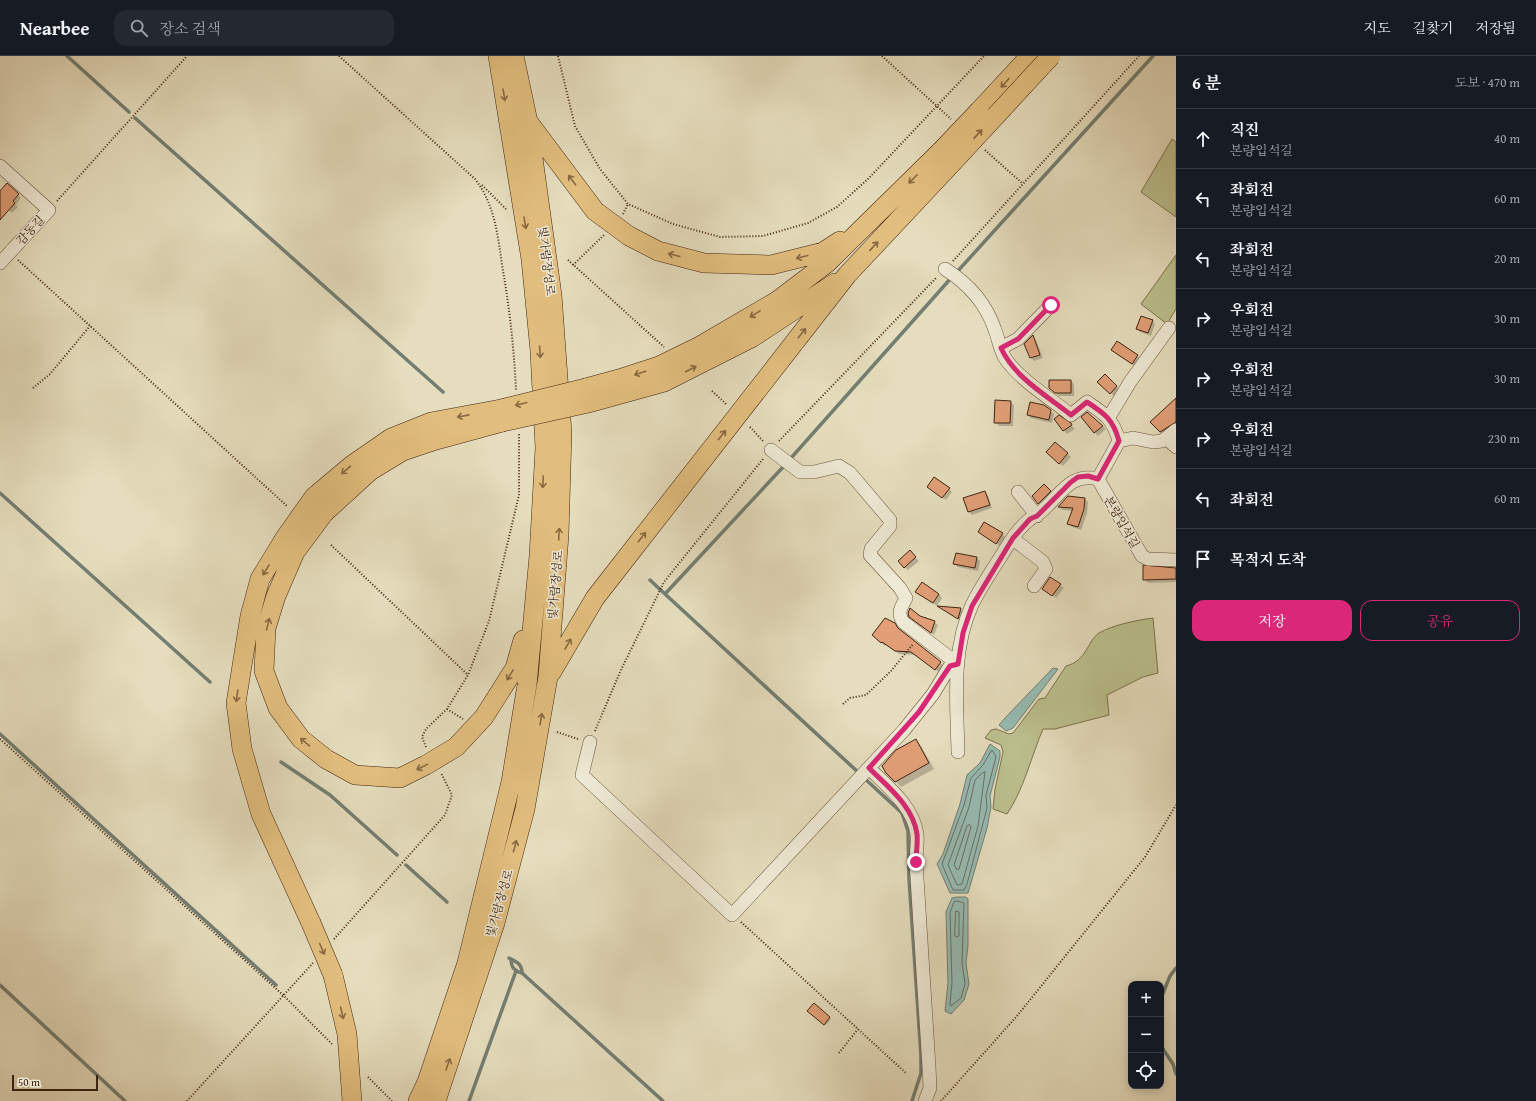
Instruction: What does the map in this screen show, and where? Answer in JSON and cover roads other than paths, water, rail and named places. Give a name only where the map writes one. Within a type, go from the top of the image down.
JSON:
[{"type":"highway","name":"빛가람장성로","points":[[418,1101],[427,1082],[467,963],[511,782],[527,685],[539,556],[545,448],[540,351],[531,259],[498,56]]},
{"type":"highway","name":"빛가람장성로","points":[[436,1101],[495,922],[525,809],[548,677],[559,536],[562,433],[552,295],[528,122],[514,56]]},
{"type":"highway","points":[[548,677],[595,598],[848,275],[946,157],[980,111],[1030,56]]},
{"type":"highway","points":[[539,556],[527,626],[514,668],[484,717],[456,747],[426,765],[400,778],[355,775],[326,759],[301,739],[278,708],[264,671],[266,628],[276,596],[295,552],[324,513],[370,471],[403,451],[587,395],[619,380],[659,366],[700,346],[783,296],[827,263],[872,219],[946,157],[1051,56]]},
{"type":"highway","points":[[528,122],[595,212],[629,236],[658,251],[704,263],[771,265],[823,252],[872,219]]},
{"type":"highway","points":[[587,395],[664,382],[753,337],[848,275]]},
{"type":"highway","points":[[352,1101],[347,1034],[333,975],[261,814],[242,749],[236,703],[250,616],[260,579],[285,538],[314,497],[352,465],[391,438],[431,422],[507,420]]},
{"type":"lane","name":"감동길","points":[[0,166],[49,210],[0,263]]},
{"type":"lane","points":[[948,271],[962,282],[988,310],[1007,361],[1040,392],[1071,415],[1087,402],[1109,417],[1115,427],[1119,441],[1098,479],[1088,476],[1078,477],[1071,482],[1037,516],[1030,519],[1013,538],[972,606],[963,633],[958,664],[958,752]]},
{"type":"lane","points":[[1001,348],[1018,339],[1051,305]]},
{"type":"lane","points":[[1109,417],[1130,382],[1169,328]]},
{"type":"lane","points":[[1119,441],[1133,438],[1153,442],[1162,441],[1171,434],[1176,447]]},
{"type":"lane","points":[[771,450],[800,472],[814,472],[839,466],[850,473],[890,520],[890,526],[871,549],[870,555],[906,598],[900,609],[899,616],[903,622],[958,664]]},
{"type":"lane","name":"본량입석길","points":[[1098,479],[1142,556],[1148,559],[1176,560]]},
{"type":"lane","points":[[1018,492],[1037,516]]},
{"type":"lane","points":[[1013,538],[1043,562],[1046,568],[1034,586]]},
{"type":"lane","points":[[590,742],[582,776],[732,914],[864,774],[916,716],[933,694],[950,666],[958,664]]},
{"type":"lane","points":[[864,774],[904,804],[912,818],[917,834],[916,862],[930,1088],[925,1101]]},
{"type":"water","points":[[1053,668],[1058,669],[1013,728],[1006,731],[999,725]]},
{"type":"water","points":[[990,744],[1000,751],[1000,757],[990,796],[991,807],[987,828],[968,893],[950,893],[937,864],[943,854],[960,804],[967,775],[980,763]]},
{"type":"water","points":[[966,897],[968,899],[968,945],[966,963],[969,984],[964,1000],[951,1014],[945,1011],[948,983],[946,912],[952,898]]},
{"type":"waterway","points":[[67,56],[129,112]]},
{"type":"waterway","points":[[956,273],[1153,56]]},
{"type":"waterway","points":[[135,118],[443,392]]},
{"type":"waterway","points":[[859,773],[665,594],[783,467],[952,277]]},
{"type":"waterway","points":[[0,493],[210,682]]},
{"type":"waterway","points":[[650,580],[665,594]]},
{"type":"waterway","points":[[0,734],[276,985]]},
{"type":"waterway","points":[[281,762],[330,795],[397,855]]},
{"type":"waterway","points":[[863,777],[902,813],[908,831],[909,879],[921,1056],[921,1073],[912,1101]]},
{"type":"waterway","points":[[406,865],[447,902]]},
{"type":"waterway","points":[[509,958],[518,963],[521,967],[522,973],[663,1101]]},
{"type":"waterway","points":[[511,959],[514,969],[522,973]]},
{"type":"waterway","points":[[1164,991],[1170,976],[1176,968]]},
{"type":"waterway","points":[[469,1101],[516,971]]},
{"type":"waterway","points":[[0,985],[125,1101]]},
{"type":"waterway","points":[[1164,1050],[1173,1064],[1176,1074]]}]
